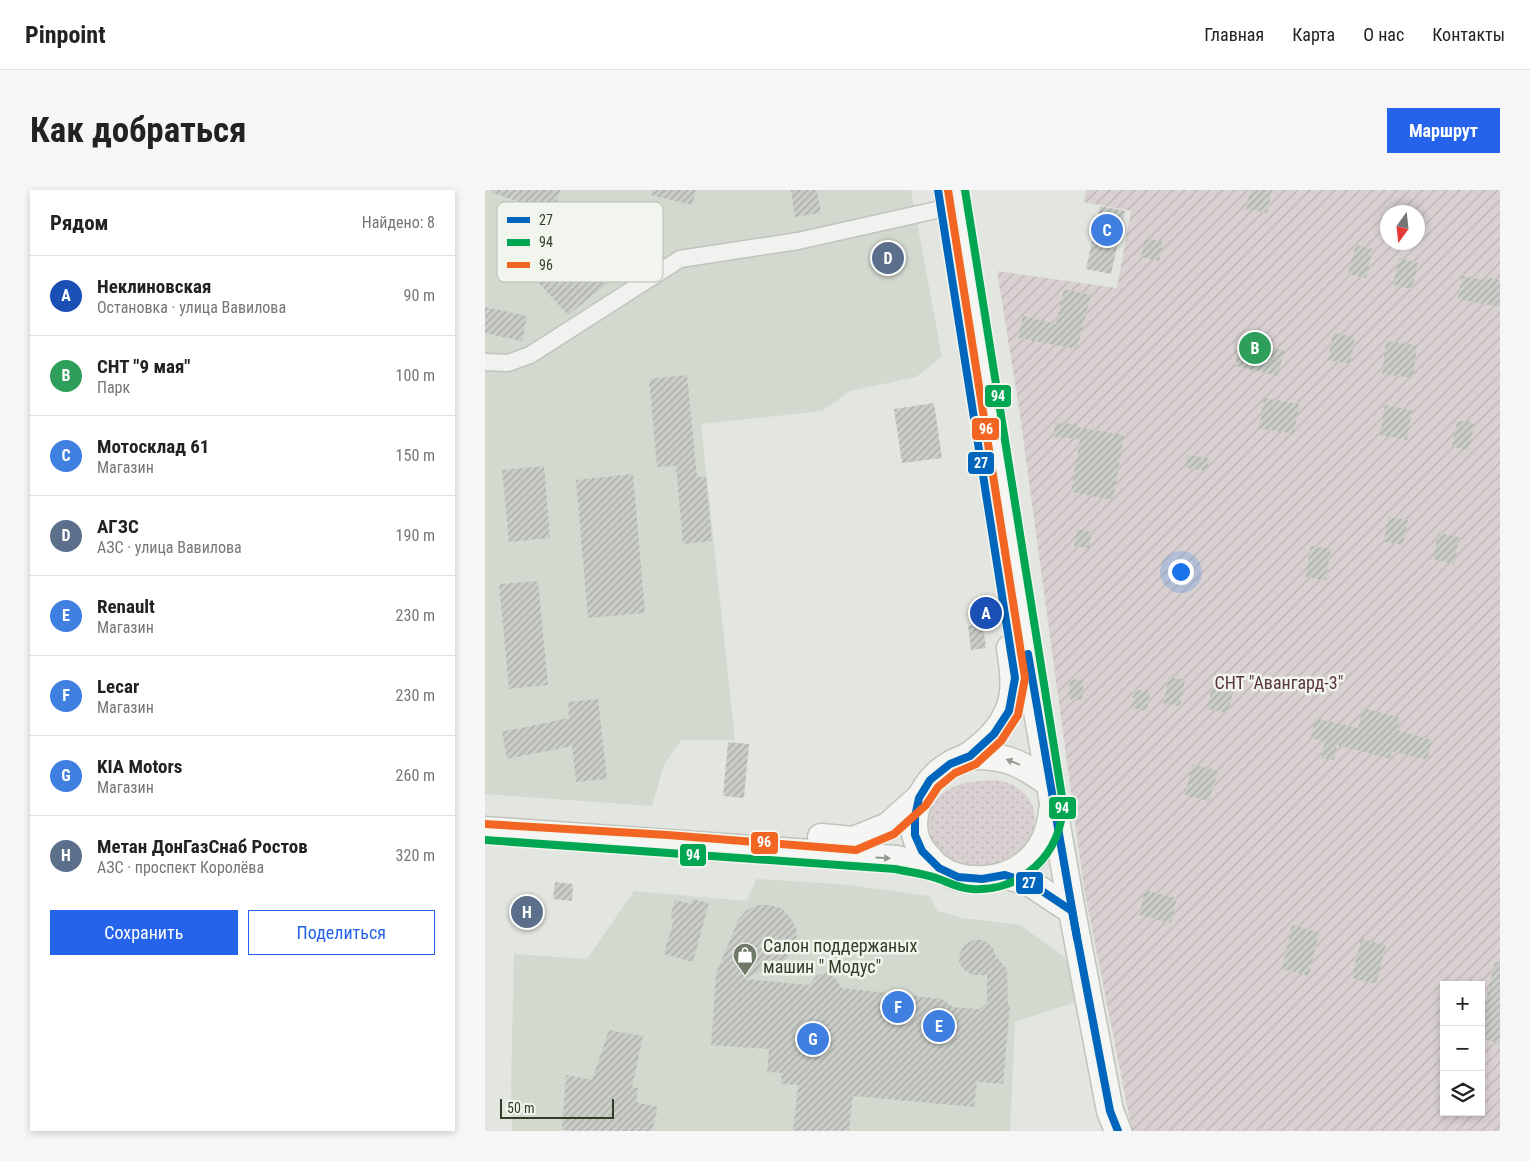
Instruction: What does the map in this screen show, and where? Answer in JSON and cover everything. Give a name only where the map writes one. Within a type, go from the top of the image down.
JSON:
[{"type":"main road","points":[[945,196],[1015,678],[1009,711],[994,734],[970,756]]},
{"type":"main road","points":[[945,196],[1072,911],[1110,1111],[1118,1131]]},
{"type":"main road","points":[[485,814],[669,825],[853,840],[888,826],[919,798],[930,780],[950,764],[970,756],[987,755],[1007,759],[1028,768],[1051,794],[1047,836],[1037,851],[1025,864],[1005,875],[981,879],[958,877],[939,868],[895,859],[485,830]]},
{"type":"main road","points":[[919,798],[915,817],[915,835],[922,850],[939,868]]},
{"type":"main road","points":[[1005,875],[1030,883],[1072,911]]},
{"type":"street","points":[[663,269],[679,259],[798,242],[945,196]]},
{"type":"street","points":[[485,362],[508,363],[530,355],[643,282]]},
{"type":"shaded area","points":[[485,190],[911,190],[942,357],[916,377],[850,391],[822,411],[701,424],[735,740],[681,740],[664,765],[652,806],[485,794]]},
{"type":"shaded area","points":[[756,879],[840,884],[929,896],[938,911],[963,918],[1020,925],[1074,964],[1076,1002],[1015,1022],[1010,1131],[512,1131],[511,1085],[514,954],[587,959],[634,891],[747,901]]},
{"type":"green space","name":"СНТ \"Авангард-3\"","points":[[1086,190],[1500,190],[1500,1131],[1132,1131],[1084,888],[1019,408],[997,271],[1117,288],[1131,211],[1084,202]]},
{"type":"green space","points":[[996,780],[1016,787],[1029,798],[1034,813],[1034,829],[1027,845],[1014,857],[996,865],[965,866],[948,859],[940,852],[930,833],[928,823],[934,802],[942,794],[955,786],[968,782]]},
{"type":"building","points":[[492,190],[560,190],[557,202],[521,202],[492,193]]},
{"type":"building","points":[[652,190],[696,190],[692,205],[651,195]]},
{"type":"building","points":[[791,190],[817,190],[821,213],[795,217]]},
{"type":"building","points":[[1250,190],[1272,190],[1267,213],[1246,209]]},
{"type":"building","points":[[1100,206],[1125,211],[1111,274],[1086,269]]},
{"type":"building","points":[[1145,238],[1163,242],[1159,261],[1141,257]]},
{"type":"building","points":[[1356,245],[1373,249],[1366,278],[1348,274]]},
{"type":"building","points":[[1399,258],[1418,263],[1412,289],[1393,285]]},
{"type":"building","points":[[1462,276],[1484,280],[1485,277],[1500,280],[1500,307],[1458,299]]},
{"type":"building","points":[[538,282],[610,282],[568,315]]},
{"type":"building","points":[[1064,289],[1091,295],[1077,349],[1018,338],[1023,316],[1056,324]]},
{"type":"building","points":[[485,307],[527,316],[522,341],[485,333]]},
{"type":"building","points":[[1333,333],[1355,337],[1350,364],[1328,360]]},
{"type":"building","points":[[1241,340],[1284,350],[1278,376],[1235,366]]},
{"type":"building","points":[[1386,341],[1417,345],[1413,378],[1382,374]]},
{"type":"building","points":[[687,375],[697,477],[706,477],[712,541],[683,544],[676,466],[657,467],[649,379]]},
{"type":"building","points":[[1264,398],[1299,404],[1294,434],[1259,428]]},
{"type":"building","points":[[934,403],[942,458],[902,463],[894,409]]},
{"type":"building","points":[[1385,405],[1412,410],[1407,440],[1380,435]]},
{"type":"building","points":[[1468,420],[1474,425],[1469,450],[1452,447],[1457,422]]},
{"type":"building","points":[[1055,423],[1077,424],[1077,427],[1124,435],[1113,500],[1071,492],[1080,439],[1054,437]]},
{"type":"building","points":[[1187,455],[1209,458],[1207,471],[1185,468]]},
{"type":"building","points":[[544,466],[550,538],[509,542],[502,470]]},
{"type":"building","points":[[633,474],[645,613],[588,618],[576,480]]},
{"type":"building","points":[[1388,517],[1408,520],[1403,545],[1384,542]]},
{"type":"building","points":[[1077,529],[1092,532],[1089,548],[1074,546]]},
{"type":"building","points":[[1438,533],[1459,537],[1454,564],[1433,559]]},
{"type":"building","points":[[1311,546],[1331,549],[1326,580],[1305,577]]},
{"type":"building","points":[[538,581],[548,685],[509,689],[499,584]]},
{"type":"building","points":[[983,624],[986,648],[971,650],[968,626]]},
{"type":"building","points":[[1215,674],[1236,679],[1228,713],[1207,709]]},
{"type":"building","points":[[1169,677],[1185,680],[1180,706],[1163,703]]},
{"type":"building","points":[[1070,679],[1083,680],[1082,700],[1069,699]]},
{"type":"building","points":[[1134,689],[1150,692],[1147,711],[1132,708]]},
{"type":"building","points":[[598,699],[607,779],[576,782],[572,746],[507,759],[502,732],[569,718],[568,702]]},
{"type":"building","points":[[1363,708],[1400,718],[1397,730],[1432,740],[1427,760],[1392,751],[1390,759],[1337,745],[1334,760],[1321,758],[1325,741],[1311,738],[1315,718],[1358,728]]},
{"type":"building","points":[[728,742],[749,744],[744,798],[723,796]]},
{"type":"building","points":[[1193,764],[1218,771],[1209,801],[1185,795]]},
{"type":"building","points":[[555,882],[573,884],[572,901],[553,899]]},
{"type":"building","points":[[1145,890],[1177,898],[1171,923],[1139,915]]},
{"type":"building","points":[[692,899],[709,903],[693,962],[664,954],[674,919],[670,918],[675,900],[691,904]]},
{"type":"building","points":[[517,904],[540,906],[538,926],[516,924]]},
{"type":"building","points":[[757,905],[781,908],[790,917],[796,928],[797,942],[793,952],[785,960],[745,979],[809,985],[817,975],[826,973],[834,977],[842,988],[942,999],[953,1007],[979,1009],[987,1003],[987,975],[973,975],[967,972],[959,961],[960,953],[965,944],[974,940],[982,940],[988,943],[1007,970],[1008,1005],[1010,1005],[1003,1084],[977,1082],[974,1107],[853,1096],[849,1131],[793,1131],[798,1085],[781,1084],[782,1073],[767,1072],[769,1049],[711,1045],[716,974],[738,920],[747,910]]},
{"type":"building","points":[[1292,925],[1319,932],[1309,976],[1282,969]]},
{"type":"building","points":[[1361,939],[1386,945],[1376,984],[1352,978]]},
{"type":"building","points":[[1495,962],[1500,963],[1500,1043],[1485,1040],[1485,1006]]},
{"type":"building","points":[[609,1030],[643,1036],[632,1087],[638,1088],[636,1102],[658,1107],[652,1131],[570,1131],[562,1129],[566,1075],[592,1080]]},
{"type":"transit line","name":"27","points":[[938,190],[1015,678],[1009,711],[994,734],[970,756],[950,764],[930,780],[919,798],[915,817],[915,835],[922,851],[939,868],[958,877],[982,879],[1005,875],[1030,883],[1072,911],[1110,1111],[1118,1131]]},
{"type":"transit line","name":"96","points":[[485,824],[668,835],[856,850],[894,834],[926,805],[938,787],[955,773],[976,764],[1001,741],[1018,715],[1025,678],[948,190]]},
{"type":"transit line","name":"94","points":[[485,840],[895,869],[926,875],[972,889],[990,888],[1007,884],[1023,877],[1047,853],[1061,821],[1063,803],[965,190]]},
{"type":"transit line","name":"27","points":[[1028,654],[1077,938]]},
{"type":"place","name":"Мотосклад 61","points":[[1107,230]]},
{"type":"place","name":"АГЗС","points":[[888,258]]},
{"type":"place","name":"СНТ \"9 мая\"","points":[[1255,348]]},
{"type":"place","name":"Неклиновская","points":[[986,613]]},
{"type":"place","name":"Метан ДонГазСнаб Ростов","points":[[527,912]]},
{"type":"place","name":"Салон поддержаных машин \" Модус\"","points":[[745,976]]},
{"type":"place","name":"Lecar","points":[[898,1007]]},
{"type":"place","name":"Renault","points":[[939,1026]]},
{"type":"place","name":"KIA Motors","points":[[813,1039]]}]
